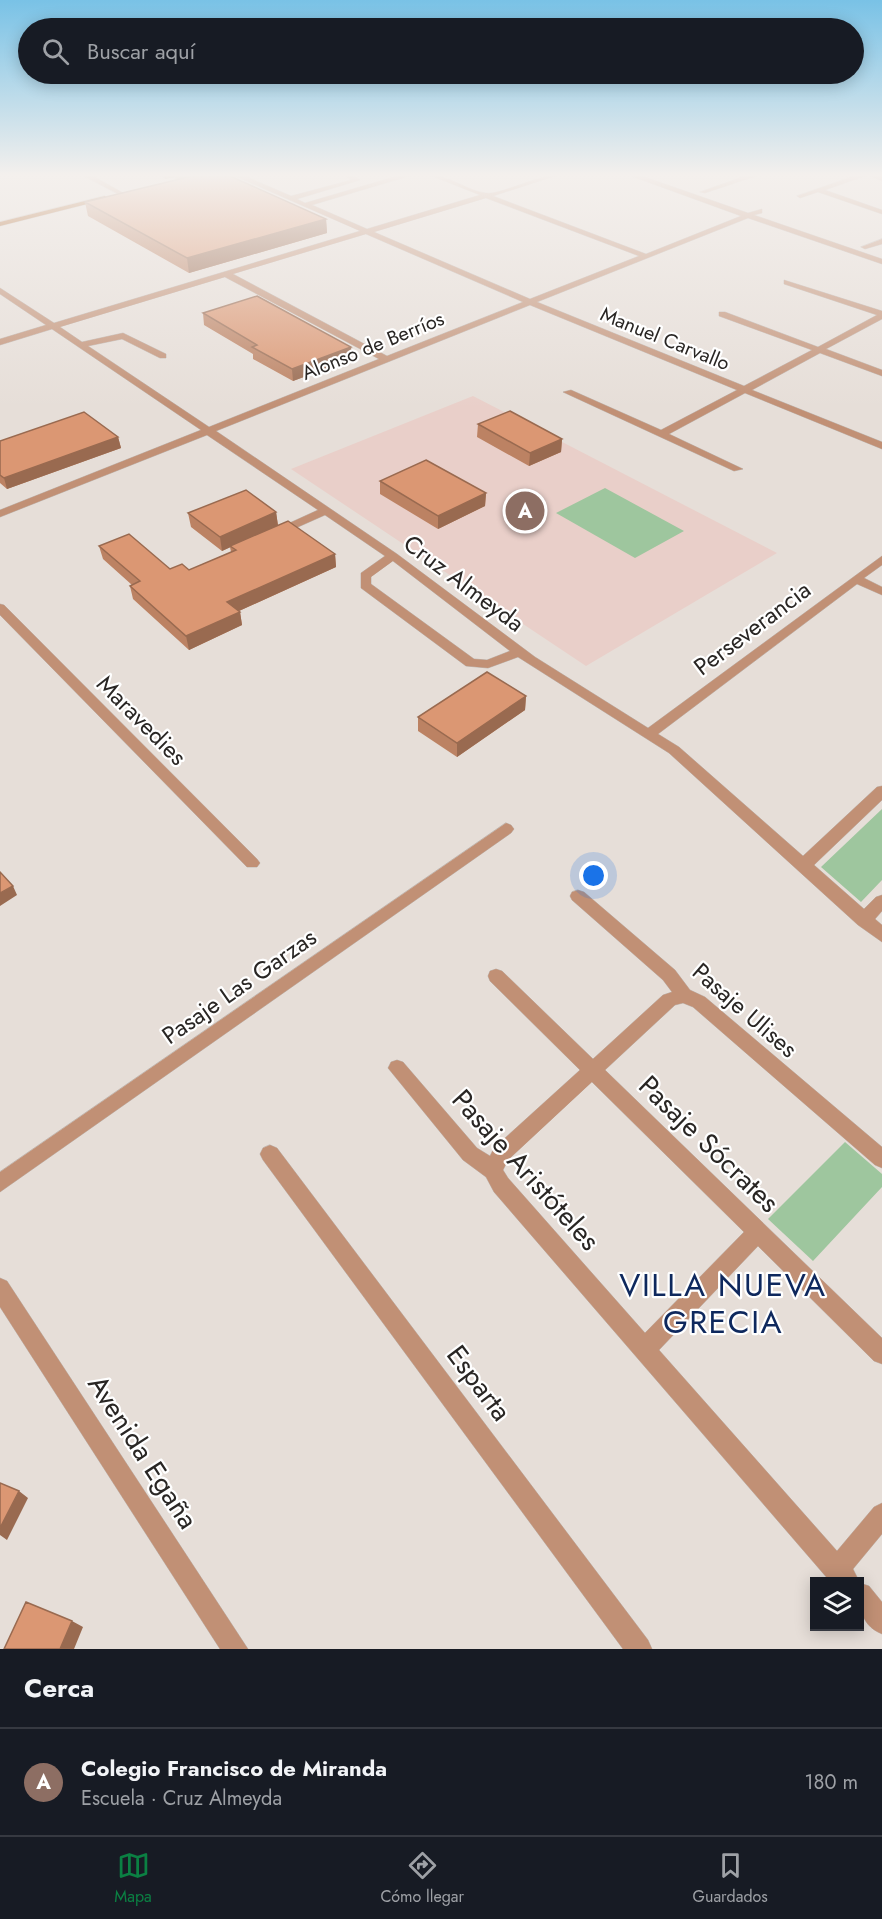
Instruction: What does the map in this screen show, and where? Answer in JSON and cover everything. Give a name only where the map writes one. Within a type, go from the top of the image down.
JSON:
[{"type":"street","points":[[0,342],[297,253]]},
{"type":"street","name":"Manuel Carvallo","points":[[415,253],[529,302],[882,446]]},
{"type":"street","points":[[637,253],[645,256]]},
{"type":"street","name":"Alonso de Berríos","points":[[0,514],[653,253]]},
{"type":"street","points":[[856,253],[882,262]]},
{"type":"street","points":[[226,274],[385,359]]},
{"type":"street","points":[[787,282],[882,315]]},
{"type":"street","name":"Cruz Almeyda","points":[[0,290],[393,556],[519,652],[650,734],[692,765],[882,935]]},
{"type":"street","points":[[722,314],[882,373]]},
{"type":"street","points":[[662,434],[882,315]]},
{"type":"street","points":[[80,345],[123,336],[163,356]]},
{"type":"street","points":[[568,392],[738,468]]},
{"type":"street","points":[[264,539],[326,511]]},
{"type":"street","points":[[393,556],[365,576],[365,585],[471,663],[488,664],[519,652]]},
{"type":"street","name":"Perseverancia","points":[[650,734],[882,559]]},
{"type":"street","points":[[856,579],[882,591]]},
{"type":"street","name":"Maravedies","points":[[0,608],[252,863]]},
{"type":"street","points":[[804,865],[882,791]]},
{"type":"street","name":"Pasaje Las Garzas","points":[[0,1183],[506,829]]},
{"type":"street","name":"Pasaje Ulises","points":[[578,896],[669,975],[684,995],[699,1002],[882,1159]]},
{"type":"street","points":[[864,920],[882,901]]},
{"type":"street","name":"Pasaje Sócrates","points":[[496,976],[882,1353]]},
{"type":"street","points":[[493,1170],[501,1154],[669,1000],[684,995]]},
{"type":"street","name":"Pasaje Aristóteles","points":[[397,1068],[470,1154],[493,1170],[501,1185],[843,1576]]},
{"type":"street","name":"Esparta","points":[[270,1154],[639,1649]]},
{"type":"street","points":[[644,1350],[758,1232]]},
{"type":"street","name":"Avenida Egaña","points":[[0,1288],[235,1649]]},
{"type":"street","points":[[843,1576],[882,1515]]},
{"type":"street","points":[[864,1600],[882,1621]]},
{"type":"shaded area","points":[[473,396],[777,553],[586,666],[291,469]]},
{"type":"green space","points":[[605,488],[684,531],[635,558],[556,513]]},
{"type":"green space","points":[[882,809],[882,880],[861,902],[821,867]]},
{"type":"green space","points":[[845,1142],[882,1174],[882,1187],[813,1261],[768,1219]]},
{"type":"building","points":[[178,253],[205,253],[187,258]]},
{"type":"building","points":[[257,296],[351,347],[292,369],[252,347],[257,345],[203,313]]},
{"type":"building","points":[[510,411],[562,439],[530,453],[478,424]]},
{"type":"building","points":[[84,412],[118,437],[4,478],[0,475],[0,441]]},
{"type":"building","points":[[426,460],[486,493],[438,516],[380,481]]},
{"type":"building","points":[[246,490],[276,512],[220,537],[188,513]]},
{"type":"building","points":[[288,521],[335,554],[227,602],[240,612],[186,636],[130,586],[140,581],[99,546],[129,534],[170,569],[182,564],[189,570],[236,550],[230,546]]},
{"type":"building","points":[[487,672],[526,696],[457,743],[418,717]]},
{"type":"building","points":[[0,872],[13,886],[0,893]]},
{"type":"building","points":[[0,1483],[19,1491],[0,1528]]},
{"type":"building","points":[[26,1602],[72,1621],[60,1649],[4,1649]]},
{"type":"place","name":"Colegio Francisco de Miranda","points":[[525,511]]},
{"type":"district","name":"VILLA NUEVA GRECIA","points":[[723,1304]]}]
